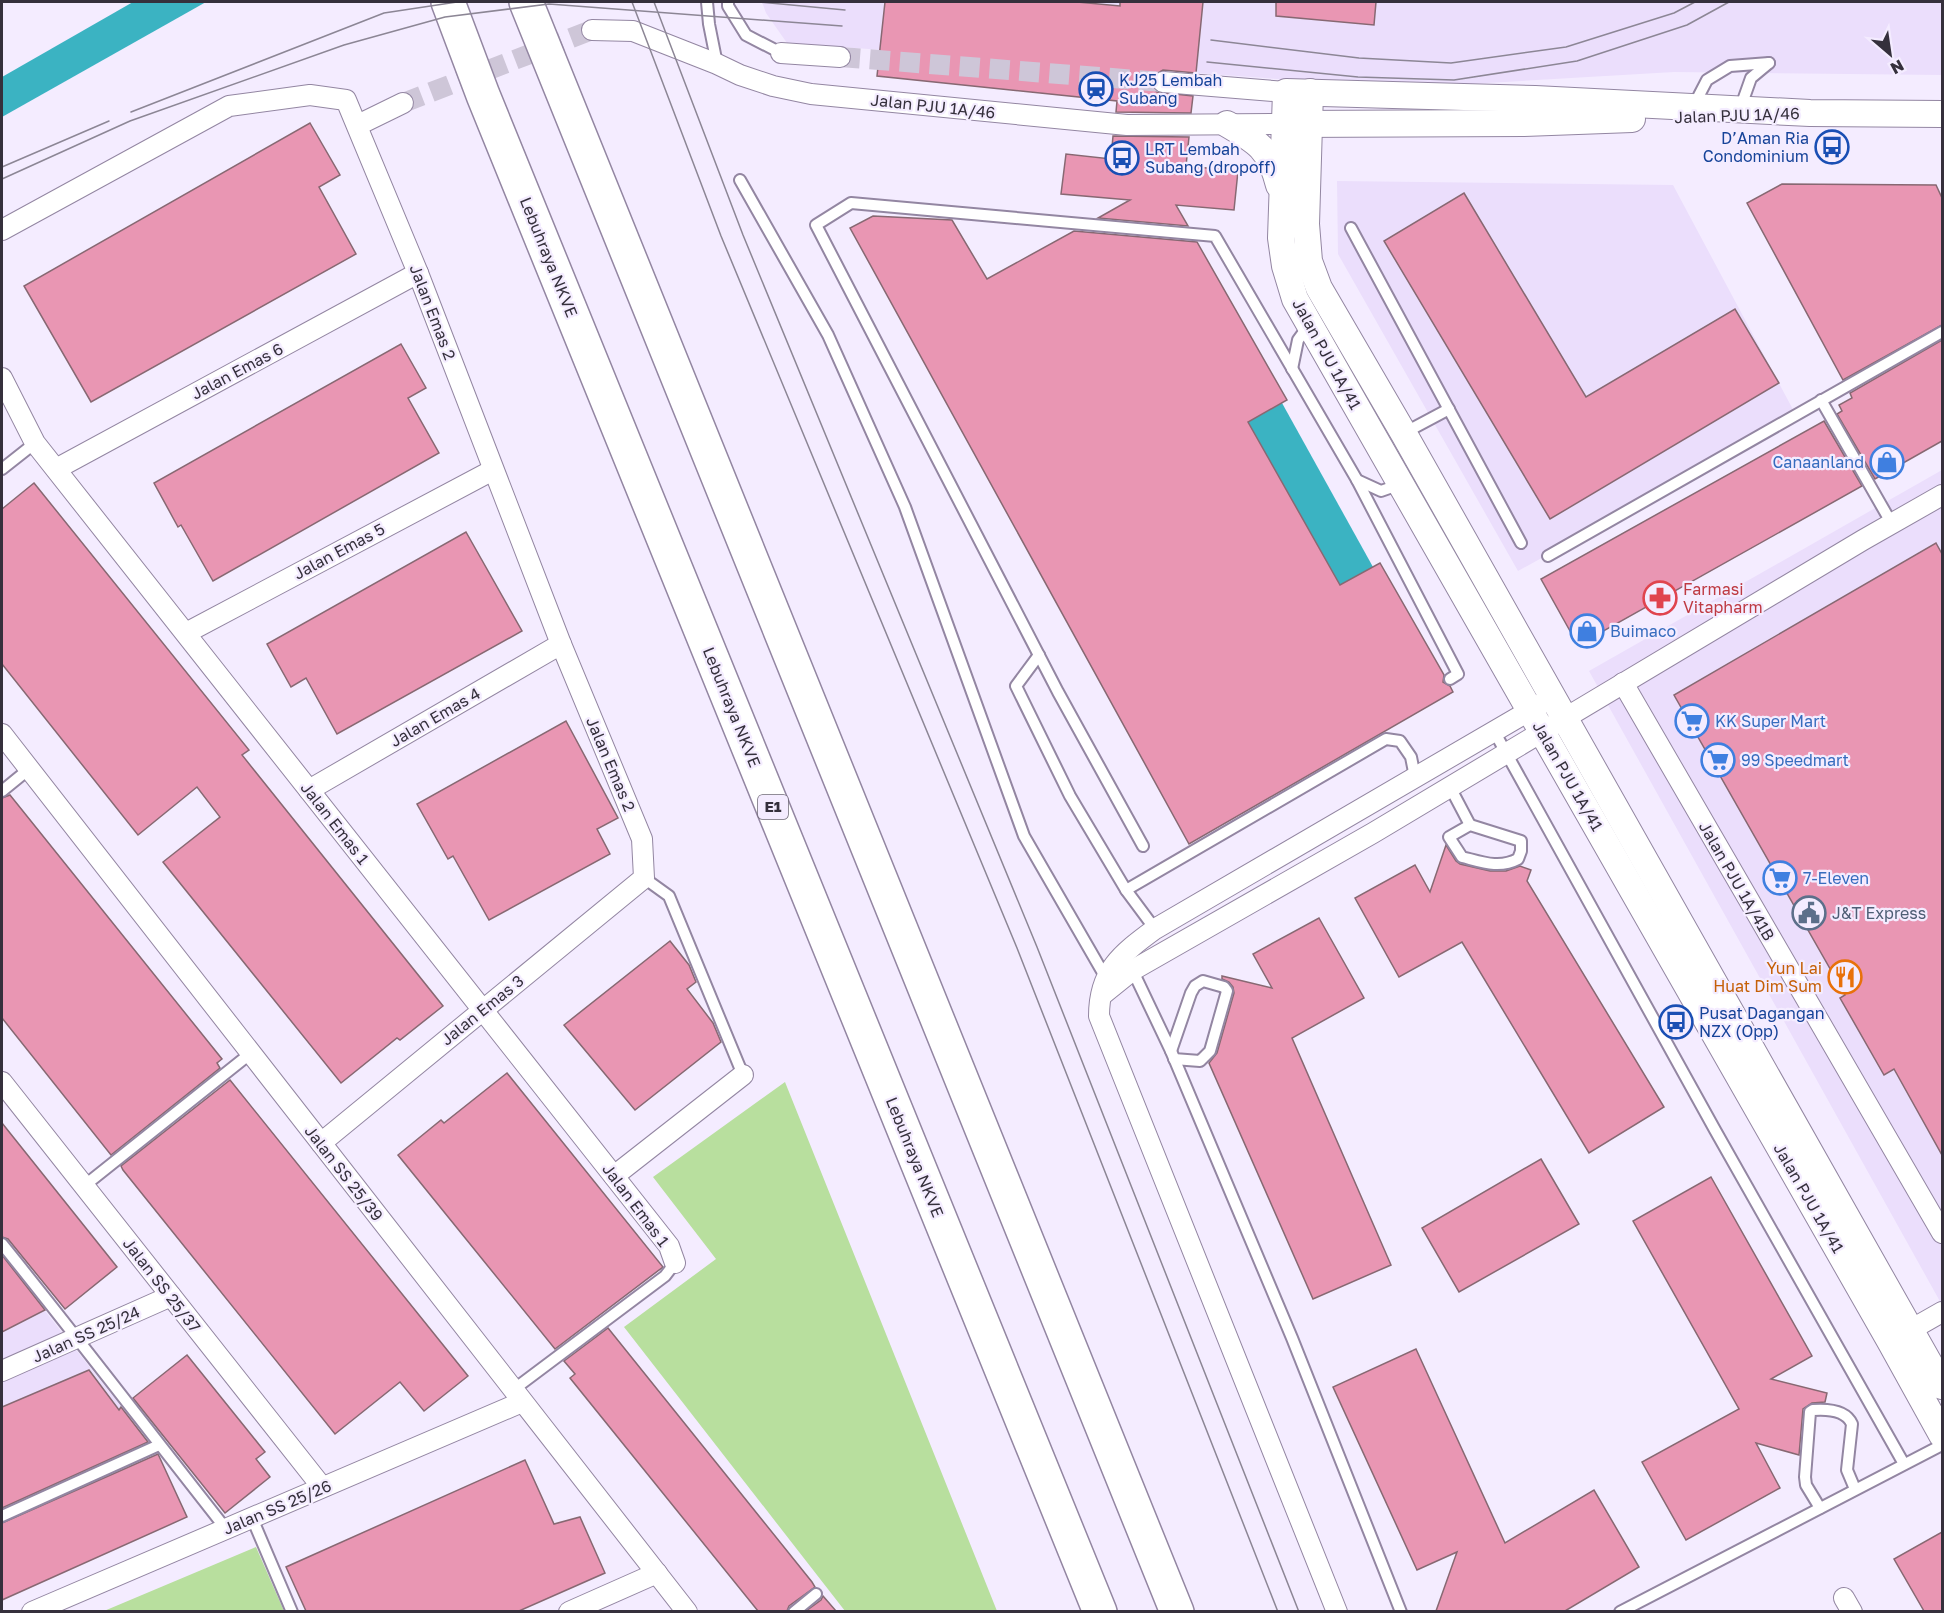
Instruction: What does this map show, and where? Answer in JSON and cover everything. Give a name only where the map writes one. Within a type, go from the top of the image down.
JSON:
[{"type":"highway","name":"Lebuhraya NKVE","points":[[448,2],[483,95],[1100,1611]]},
{"type":"highway","points":[[526,2],[1177,1611]]},
{"type":"street","name":"Jalan PJU 1A/46","points":[[592,30],[633,32],[740,75],[773,86],[811,94],[1127,125],[1524,123],[1810,113]]},
{"type":"street","points":[[781,52],[840,57]]},
{"type":"street","name":"Jalan PJU 1A/46","points":[[1163,82],[1298,92],[1536,99],[1810,113]]},
{"type":"street","name":"Jalan PJU 1A/41","points":[[1298,92],[1297,124],[1309,261],[1319,288],[1559,708],[1900,1335],[1942,1435]]},
{"type":"street","name":"Jalan Emas 2","points":[[2,230],[229,106],[310,95],[346,100],[418,273],[561,644],[642,839],[644,878]]},
{"type":"street","points":[[358,125],[403,103]]},
{"type":"street","points":[[1810,113],[1942,114]]},
{"type":"street","points":[[1227,124],[1256,141],[1268,154],[1276,172],[1283,200]]},
{"type":"street","name":"Jalan PJU 1A/41","points":[[1297,124],[1283,200],[1281,238],[1285,266],[1295,299],[1536,721],[1900,1335],[1942,1386]]},
{"type":"street","name":"Jalan Emas 6","points":[[56,469],[418,273]]},
{"type":"street","name":"Jalan Emas 1","points":[[2,378],[35,442],[669,1246],[675,1263]]},
{"type":"street","name":"Jalan Emas 5","points":[[186,633],[493,470]]},
{"type":"street","points":[[1337,1611],[1099,1016],[1099,998],[1106,978],[1123,953],[1155,929],[1494,731],[1536,721],[1559,708],[1623,683],[1942,495]]},
{"type":"street","name":"Jalan Emas 4","points":[[309,790],[561,644]]},
{"type":"street","name":"Jalan PJU 1A/41B","points":[[1623,683],[1942,1233]]},
{"type":"street","points":[[1099,998],[1133,970],[1507,753],[1536,721]]},
{"type":"street","name":"Jalan SS 25/39","points":[[2,734],[687,1611]]},
{"type":"street","name":"Jalan Emas 3","points":[[321,1143],[644,878]]},
{"type":"street","points":[[614,1176],[743,1075]]},
{"type":"street","name":"Jalan SS 25/37","points":[[2,1082],[322,1487]]},
{"type":"street","name":"Jalan SS 25/24","points":[[2,1371],[171,1296]]},
{"type":"street","points":[[1900,1335],[1942,1312]]},
{"type":"street","name":"Jalan SS 25/26","points":[[32,1611],[322,1487],[517,1396]]},
{"type":"street","points":[[569,1611],[657,1573]]},
{"type":"lane","points":[[707,2],[717,64]]},
{"type":"lane","points":[[728,2],[728,6],[746,35],[781,52]]},
{"type":"lane","points":[[1693,107],[1707,81],[1730,66],[1769,63],[1751,78],[1740,109]]},
{"type":"lane","points":[[740,180],[828,335],[905,507],[1024,836],[1106,978]]},
{"type":"lane","points":[[1143,846],[1063,702],[816,225],[851,203],[1215,236],[1357,480],[1458,674],[1450,679]]},
{"type":"lane","points":[[1351,228],[1521,543]]},
{"type":"lane","points":[[1292,369],[1298,340],[1310,324]]},
{"type":"lane","points":[[1548,556],[1942,332]]},
{"type":"lane","points":[[1821,400],[1892,524]]},
{"type":"lane","points":[[1404,434],[1449,409]]},
{"type":"lane","points":[[2,469],[35,442]]},
{"type":"lane","points":[[1357,480],[1381,491],[1401,484]]},
{"type":"lane","points":[[1039,655],[1016,686],[1070,796],[1126,890],[1155,929]]},
{"type":"lane","points":[[1494,731],[1904,1464]]},
{"type":"lane","points":[[1126,890],[1386,739],[1400,741],[1411,757],[1416,777]]},
{"type":"lane","points":[[2,791],[29,769]]},
{"type":"lane","points":[[1450,787],[1470,825],[1521,841],[1518,859],[1509,864],[1497,865],[1462,857],[1449,837],[1470,825]]},
{"type":"lane","points":[[644,878],[669,896],[743,1075]]},
{"type":"lane","points":[[1123,953],[1173,1055],[1292,1338],[1401,1611]]},
{"type":"lane","points":[[1203,981],[1224,987],[1227,991],[1210,1051],[1200,1061],[1173,1055],[1195,986],[1203,981]]},
{"type":"lane","points":[[84,1186],[251,1053]]},
{"type":"lane","points":[[2,1244],[226,1528]]},
{"type":"lane","points":[[517,1396],[665,1276],[675,1263]]},
{"type":"lane","points":[[1820,1508],[1806,1485],[1805,1477],[1810,1412],[1813,1410],[1845,1414],[1849,1419],[1851,1424],[1847,1470],[1855,1490]]},
{"type":"lane","points":[[2,1516],[159,1445]]},
{"type":"lane","points":[[1620,1611],[1942,1445]]},
{"type":"lane","points":[[252,1518],[292,1611]]},
{"type":"lane","points":[[794,1611],[816,1594]]},
{"type":"shaded area","points":[[762,2],[1942,2],[1942,75],[1674,72],[1401,88],[787,43],[766,13]]},
{"type":"shaded area","points":[[1337,181],[1673,185],[1797,417],[1518,571],[1338,254]]},
{"type":"shaded area","points":[[1942,470],[1942,1305],[1589,671]]},
{"type":"shaded area","points":[[2,1257],[151,1444],[2,1507]]},
{"type":"green space","points":[[785,1082],[997,1611],[845,1611],[624,1327],[716,1259],[653,1177]]},
{"type":"green space","points":[[256,1547],[284,1611],[104,1611]]},
{"type":"water","points":[[133,2],[206,2],[2,117],[2,77]]},
{"type":"water","points":[[1282,403],[1373,567],[1340,585],[1248,422]]},
{"type":"building","name":"KJ25 Lembah Subang","points":[[885,2],[1077,2],[1120,6],[1120,2],[1203,2],[1196,73],[1163,70],[1154,75],[1151,80],[1152,87],[1157,92],[1193,96],[1191,113],[1116,112],[1117,101],[877,76]]},
{"type":"building","points":[[1276,2],[1376,2],[1374,25],[1276,16]]},
{"type":"building","points":[[310,123],[340,175],[319,187],[356,254],[91,402],[24,286]]},
{"type":"building","points":[[1113,136],[1189,137],[1186,166],[1238,171],[1234,210],[1176,205],[1188,226],[1098,218],[1130,200],[1061,194],[1066,154],[1111,159]]},
{"type":"building","points":[[1782,184],[1936,185],[1942,198],[1942,325],[1843,380],[1747,203]]},
{"type":"building","points":[[1464,193],[1586,397],[1735,309],[1779,383],[1550,519],[1384,241]]},
{"type":"building","points":[[873,216],[952,220],[987,279],[1074,231],[1197,242],[1287,400],[1248,422],[1340,585],[1380,563],[1444,675],[1443,682],[1450,686],[1453,692],[1189,844],[850,228]]},
{"type":"building","points":[[1942,340],[1942,441],[1875,479],[1837,414],[1842,411],[1839,405],[1852,398],[1850,393]]},
{"type":"building","points":[[401,344],[426,388],[408,398],[439,453],[213,581],[181,525],[178,527],[154,483]]},
{"type":"building","points":[[1824,421],[1862,486],[1591,638],[1570,631],[1541,579]]},
{"type":"building","points":[[34,483],[249,750],[242,755],[443,1006],[400,1040],[397,1038],[341,1083],[163,862],[220,817],[197,787],[138,835],[2,664],[2,509]]},
{"type":"building","points":[[466,532],[522,631],[337,734],[306,678],[291,687],[267,644]]},
{"type":"building","points":[[1936,543],[1942,554],[1942,1155],[1894,1069],[1884,1075],[1840,998],[1845,995],[1674,695]]},
{"type":"building","points":[[566,721],[618,818],[597,829],[610,854],[489,920],[453,856],[448,859],[417,804]]},
{"type":"building","points":[[10,795],[222,1059],[217,1063],[220,1068],[111,1155],[2,1018],[2,798]]},
{"type":"building","points":[[1446,845],[1460,864],[1490,871],[1506,871],[1520,866],[1531,870],[1527,881],[1664,1107],[1589,1153],[1462,942],[1399,977],[1355,898],[1415,865],[1430,892]]},
{"type":"building","points":[[1319,918],[1364,998],[1292,1038],[1391,1265],[1313,1299],[1209,1063],[1217,1053],[1234,993],[1233,987],[1222,979],[1222,976],[1272,988],[1253,954]]},
{"type":"building","points":[[670,941],[689,965],[696,982],[687,989],[713,1023],[721,1042],[635,1110],[564,1025]]},
{"type":"building","points":[[507,1073],[663,1267],[555,1349],[398,1155],[441,1120],[444,1123]]},
{"type":"building","points":[[230,1080],[468,1376],[424,1411],[400,1382],[335,1434],[123,1170],[121,1166]]},
{"type":"building","points":[[2,1123],[117,1267],[65,1309],[8,1239],[2,1237]]},
{"type":"building","points":[[1541,1159],[1579,1224],[1459,1292],[1422,1228]]},
{"type":"building","points":[[1711,1177],[1812,1356],[1771,1379],[1827,1393],[1825,1402],[1812,1403],[1803,1409],[1799,1455],[1756,1443],[1780,1488],[1686,1540],[1642,1462],[1739,1409],[1633,1221]]},
{"type":"building","points":[[2,1255],[45,1310],[2,1332]]},
{"type":"building","points":[[608,1328],[812,1582],[815,1587],[789,1606],[787,1611],[758,1611],[570,1378],[575,1374],[564,1361]]},
{"type":"building","points":[[1416,1349],[1505,1543],[1594,1490],[1639,1567],[1565,1611],[1436,1611],[1457,1552],[1417,1570],[1333,1387]]},
{"type":"building","points":[[187,1355],[265,1452],[256,1459],[270,1477],[225,1513],[133,1398]]},
{"type":"building","points":[[89,1370],[119,1410],[121,1407],[148,1442],[2,1508],[2,1407]]},
{"type":"building","points":[[158,1454],[187,1517],[2,1600],[2,1523]]},
{"type":"building","points":[[525,1460],[554,1524],[580,1517],[605,1573],[519,1611],[306,1611],[286,1567]]},
{"type":"building","points":[[1942,1532],[1942,1611],[1924,1611],[1894,1559]]},
{"type":"building","points":[[823,1596],[836,1611],[806,1611],[821,1600]]},
{"type":"tunnel","points":[[403,103],[592,30]]},
{"type":"tunnel","points":[[840,57],[1163,82]]},
{"type":"tram line","points":[[131,112],[384,13],[457,2]]},
{"type":"tram line","points":[[632,2],[721,236],[1017,948],[1278,1612]]},
{"type":"tram line","points":[[654,2],[743,235],[1037,947],[1299,1612]]},
{"type":"tram line","points":[[759,2],[845,10]]},
{"type":"tram line","points":[[1211,40],[1359,58],[1451,63],[1566,47],[1674,13],[1695,2]]},
{"type":"tram line","points":[[1207,62],[1358,77],[1454,80],[1577,61],[1687,25],[1729,2]]},
{"type":"tram line","points":[[2,179],[130,121],[344,45],[445,17],[549,4],[842,26]]},
{"type":"tram line","points":[[2,167],[109,121]]},
{"type":"place","name":"KJ25 Lembah Subang","points":[[1096,89]]},
{"type":"place","name":"D’Aman Ria Condominium","points":[[1832,147]]},
{"type":"place","name":"LRT Lembah Subang (dropoff)","points":[[1122,158]]},
{"type":"place","name":"Canaanland","points":[[1887,462]]},
{"type":"place","name":"Farmasi Vitapharm","points":[[1660,598]]},
{"type":"place","name":"Buimaco","points":[[1587,631]]},
{"type":"place","name":"KK Super Mart","points":[[1692,721]]},
{"type":"place","name":"99 Speedmart","points":[[1718,760]]},
{"type":"place","name":"7-Eleven","points":[[1780,878]]},
{"type":"place","name":"J&T Express","points":[[1809,913]]},
{"type":"place","name":"Yun Lai Huat Dim Sum","points":[[1845,977]]},
{"type":"place","name":"Pusat Dagangan NZX (Opp)","points":[[1676,1022]]}]
